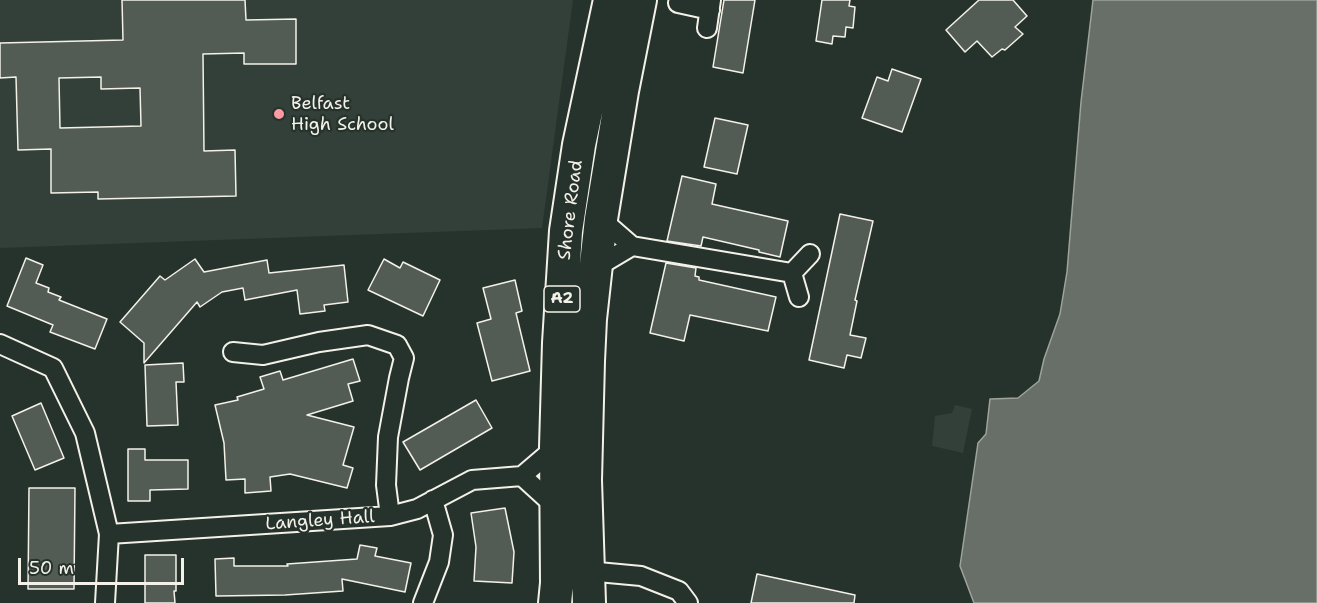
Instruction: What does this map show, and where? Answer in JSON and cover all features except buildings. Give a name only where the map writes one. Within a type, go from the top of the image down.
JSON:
[{"type":"highway","name":"Shore Road","points":[[555,603],[559,344],[566,231],[579,145],[610,0]]},
{"type":"highway","name":"Shore Road","points":[[589,603],[585,480],[588,361],[595,268],[622,91],[640,0]]},
{"type":"street","points":[[678,3],[711,5],[707,28]]},
{"type":"street","points":[[601,219],[632,246],[792,273]]},
{"type":"street","points":[[595,268],[632,246]]},
{"type":"street","points":[[792,273],[810,254]]},
{"type":"street","points":[[792,273],[799,297]]},
{"type":"street","points":[[233,352],[263,355],[319,342],[368,335],[397,345],[404,358],[388,437],[386,485],[390,516]]},
{"type":"street","points":[[0,344],[53,368],[85,433],[110,534],[105,603]]},
{"type":"street","points":[[556,447],[522,476],[556,507]]},
{"type":"street","name":"Langley Hall","points":[[110,534],[390,516],[433,501],[472,480],[522,476]]},
{"type":"street","points":[[423,603],[439,562],[443,535],[433,501]]},
{"type":"street","points":[[587,571],[641,576],[679,591],[688,603]]},
{"type":"shaded area","name":"Belfast High School","points":[[0,0],[573,0],[542,228],[0,248]]},
{"type":"shaded area","points":[[1093,0],[1317,0],[1317,603],[974,603],[960,566],[978,443],[986,434],[990,399],[1018,398],[1039,381],[1044,359],[1060,314],[1067,272],[1081,102]]},
{"type":"shaded area","points":[[955,405],[972,409],[963,453],[932,446],[935,416],[952,413]]},
{"type":"place","name":"Belfast High School","points":[[279,114]]}]
